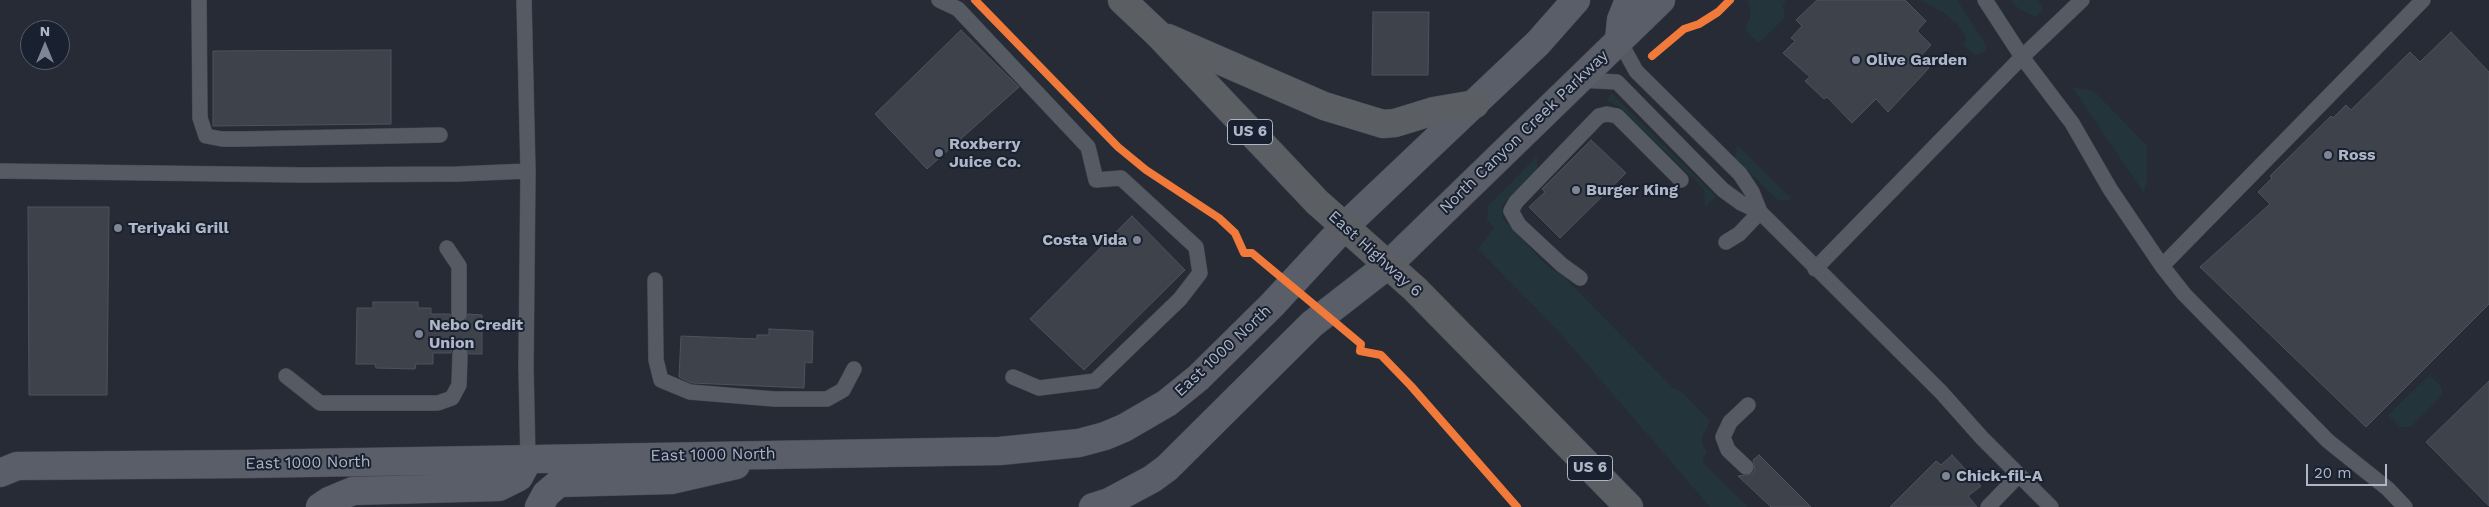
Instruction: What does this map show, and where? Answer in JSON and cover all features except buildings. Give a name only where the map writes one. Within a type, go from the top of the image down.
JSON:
[{"type":"highway","name":"East Highway 6","points":[[1122,0],[1158,34],[1312,198],[1415,289],[1629,507]]},
{"type":"highway","points":[[1158,34],[1324,106],[1383,124],[1395,124],[1434,111],[1475,104]]},
{"type":"main road","points":[[1345,226],[1538,43],[1576,0]]},
{"type":"main road","points":[[1619,40],[1621,20],[1629,0]]},
{"type":"main road","name":"North Canyon Creek Parkway","points":[[1388,265],[1661,0]]},
{"type":"main road","name":"East 1000 North","points":[[0,473],[17,466],[528,460],[1000,451],[1079,443],[1105,436],[1124,428],[1166,403],[1198,378],[1272,305],[1345,226]]},
{"type":"main road","points":[[1093,507],[1109,502],[1152,479],[1166,468],[1312,324],[1388,265]]},
{"type":"main road","points":[[540,507],[546,494],[559,483],[671,480],[730,468],[757,455]]},
{"type":"main road","points":[[320,507],[329,500],[353,491],[499,487],[519,477],[528,460]]},
{"type":"main road","points":[[1136,507],[1152,479]]},
{"type":"lane","points":[[199,0],[200,118],[206,136],[222,139],[243,139],[440,135]]},
{"type":"lane","points":[[524,0],[528,171],[526,368],[528,460]]},
{"type":"lane","points":[[939,0],[958,9],[1088,147],[1096,180],[1120,178],[1196,247],[1200,273],[1180,299],[1095,382],[1039,388],[1013,376]]},
{"type":"lane","points":[[1985,0],[2022,57],[2072,122],[2110,189],[2162,266],[2184,294],[2328,441],[2388,489],[2405,507]]},
{"type":"lane","points":[[1816,269],[2022,57],[2082,0]]},
{"type":"lane","points":[[2162,266],[2423,0]]},
{"type":"lane","points":[[1619,40],[1636,71],[1740,174],[1752,192],[1760,212]]},
{"type":"lane","points":[[1579,80],[1617,82],[1723,190],[1741,203],[1760,212],[1941,392],[1982,438],[2051,507]]},
{"type":"lane","points":[[1580,278],[1562,265],[1519,224],[1511,211],[1516,202],[1599,116],[1607,114],[1617,116],[1681,180]]},
{"type":"lane","points":[[0,171],[313,175],[458,174],[528,171]]},
{"type":"lane","points":[[1726,242],[1739,234],[1760,212]]},
{"type":"lane","points":[[447,248],[459,266],[459,314]]},
{"type":"lane","points":[[655,280],[656,360],[661,380],[690,392],[774,399],[826,399],[844,390],[854,369]]},
{"type":"lane","points":[[286,376],[320,403],[438,403],[452,398],[460,385],[460,354]]},
{"type":"lane","points":[[1746,467],[1728,450],[1723,436],[1730,422],[1748,405]]},
{"type":"lane","points":[[1988,507],[2019,475]]},
{"type":"shaded area","points":[[1748,0],[1786,0],[1783,6],[1785,18],[1759,43],[1745,30],[1751,14]]},
{"type":"shaded area","points":[[1921,0],[1957,0],[1986,45],[1985,52],[1975,55],[1963,45],[1966,36],[1957,24],[1944,13]]},
{"type":"shaded area","points":[[2011,0],[2036,0],[2042,6],[2042,11],[2035,17],[2018,8]]},
{"type":"shaded area","points":[[2072,87],[2094,91],[2147,146],[2147,179],[2144,193]]},
{"type":"shaded area","points":[[1611,93],[1716,197],[1705,207],[1704,189],[1620,107],[1607,101]]},
{"type":"shaded area","points":[[1737,145],[1792,199],[1779,201],[1735,158]]},
{"type":"shaded area","points":[[1537,156],[1538,165],[1535,173],[1502,205],[1503,219],[1548,267],[1562,275],[1673,388],[1683,393],[1710,421],[1702,437],[1702,443],[1707,453],[1703,457],[1704,464],[1748,507],[1710,507],[1562,335],[1478,249],[1494,228],[1487,220],[1488,206]]},
{"type":"shaded area","points":[[2430,375],[2442,388],[2441,396],[2410,427],[2400,427],[2388,415]]},
{"type":"cycle path","points":[[975,0],[1118,147],[1146,170],[1219,218],[1235,233],[1244,253],[1252,253],[1361,344],[1360,351],[1381,355],[1411,386],[1517,507]]},
{"type":"cycle path","points":[[1652,56],[1684,29],[1699,24],[1718,12],[1730,0]]},
{"type":"place","name":"Olive Garden","points":[[1856,60]]},
{"type":"place","name":"Roxberry Juice Co.","points":[[939,153]]},
{"type":"place","name":"Ross","points":[[2328,155]]},
{"type":"place","name":"Burger King","points":[[1576,190]]},
{"type":"place","name":"Teriyaki Grill","points":[[118,228]]},
{"type":"place","name":"Costa Vida","points":[[1137,240]]},
{"type":"place","name":"Nebo Credit Union","points":[[419,334]]},
{"type":"place","name":"Chick-fil-A","points":[[1946,476]]}]
